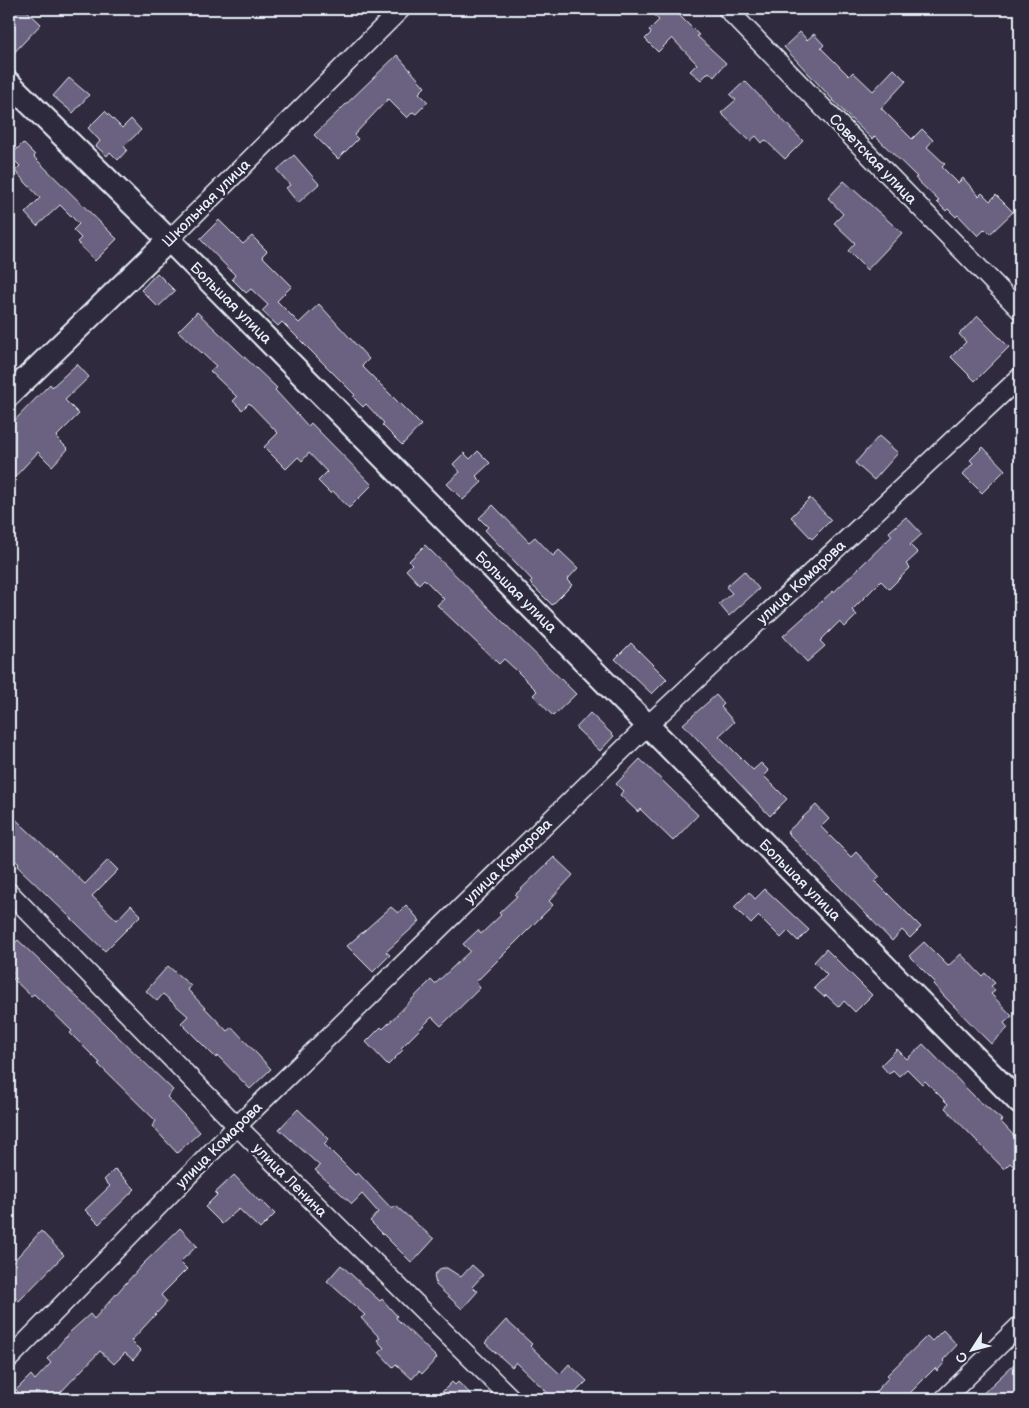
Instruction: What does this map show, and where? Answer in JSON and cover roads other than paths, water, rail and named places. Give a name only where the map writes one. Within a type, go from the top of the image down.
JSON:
[{"type":"street","name":"Школьная улица","points":[[9,395],[169,240],[401,9]]},
{"type":"street","name":"Советская улица","points":[[726,9],[1020,310]]},
{"type":"street","name":"Большая улица","points":[[9,83],[169,240],[1020,1103]]},
{"type":"street","name":"улица Комарова","points":[[9,1359],[237,1126],[648,725],[1020,377]]},
{"type":"street","name":"улица Ленина","points":[[9,892],[237,1126],[512,1399]]},
{"type":"street","points":[[944,1399],[1020,1325]]}]
